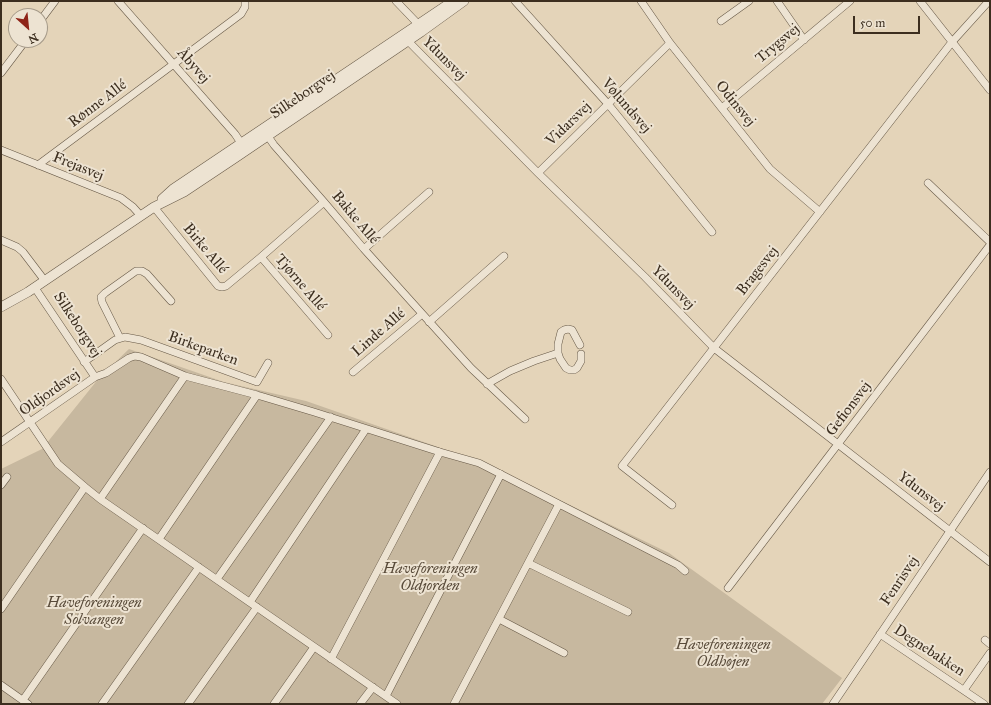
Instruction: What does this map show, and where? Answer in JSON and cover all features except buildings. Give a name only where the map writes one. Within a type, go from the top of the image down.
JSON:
[{"type":"street","points":[[48,10],[55,1]]},
{"type":"street","name":"Åbyvej","points":[[118,1],[244,146]]},
{"type":"street","name":"Rønne Allé","points":[[38,165],[241,14],[245,8],[245,1]]},
{"type":"street","points":[[396,1],[418,24]]},
{"type":"street","name":"Silkeborgvej","points":[[405,38],[418,24],[453,1]]},
{"type":"street","name":"Silkeborgvej","points":[[1,315],[32,290],[154,207],[173,189],[244,146],[405,38],[464,1]]},
{"type":"street","name":"Vølundsvej","points":[[515,1],[608,104],[712,232]]},
{"type":"street","name":"Odinsvej","points":[[641,1],[670,43],[770,169],[820,212]]},
{"type":"street","points":[[721,21],[750,1]]},
{"type":"street","points":[[777,1],[804,40]]},
{"type":"street","name":"Trygsvej","points":[[722,108],[850,1]]},
{"type":"street","points":[[920,1],[990,90]]},
{"type":"street","name":"Bragesvej","points":[[672,505],[622,466],[952,42],[990,1]]},
{"type":"street","name":"Ydunsvej","points":[[405,38],[538,173],[645,277],[714,348],[990,562]]},
{"type":"street","name":"Vidarsvej","points":[[538,173],[670,43]]},
{"type":"street","points":[[1,72],[20,48]]},
{"type":"street","name":"Bakke Allé","points":[[265,132],[274,145],[364,249],[470,368],[525,419]]},
{"type":"street","name":"Frejasvej","points":[[1,150],[121,198],[133,207],[141,216]]},
{"type":"street","name":"Gefionsvej","points":[[728,588],[990,244],[928,182]]},
{"type":"street","points":[[364,249],[429,192]]},
{"type":"street","name":"Tjørne Allé","points":[[324,202],[261,257],[328,334]]},
{"type":"street","name":"Birke Allé","points":[[154,207],[218,286],[226,286],[261,257]]},
{"type":"street","points":[[1,240],[17,247],[23,252],[45,281]]},
{"type":"street","points":[[429,322],[504,256]]},
{"type":"street","points":[[84,362],[120,338],[102,302],[101,297],[104,293],[136,272],[142,271],[147,274],[171,301]]},
{"type":"street","name":"Silkeborgvej","points":[[1,307],[32,290]]},
{"type":"street","name":"Silkeborgvej","points":[[32,290],[95,377]]},
{"type":"street","name":"Linde Allé","points":[[353,372],[422,314]]},
{"type":"street","points":[[580,345],[572,330],[568,329],[561,332],[559,336],[558,353],[563,365],[570,370],[574,370],[580,364],[581,354]]},
{"type":"street","name":"Birkeparken","points":[[120,338],[129,337],[141,340],[257,382],[268,363]]},
{"type":"street","points":[[488,384],[510,371],[528,363],[558,353]]},
{"type":"street","name":"Oldjordsvej","points":[[1,442],[95,377],[106,373],[129,358],[135,356],[141,357],[185,376],[257,395],[479,463],[678,565],[685,571]]},
{"type":"street","points":[[100,499],[185,376]]},
{"type":"street","points":[[1,379],[58,464],[85,487],[100,499],[397,704]]},
{"type":"street","points":[[159,539],[257,395]]},
{"type":"street","points":[[217,580],[330,417]]},
{"type":"street","points":[[250,602],[366,429]]},
{"type":"street","points":[[331,659],[440,452]]},
{"type":"street","name":"Fenrisvej","points":[[833,704],[990,472]]},
{"type":"street","points":[[386,696],[501,474]]},
{"type":"street","points":[[1,485],[7,477]]},
{"type":"street","points":[[1,609],[85,487]]},
{"type":"street","points":[[454,704],[559,504]]},
{"type":"street","points":[[1,685],[25,702],[143,528]]},
{"type":"street","points":[[528,563],[628,612]]},
{"type":"street","points":[[102,704],[199,567]]},
{"type":"street","points":[[188,704],[257,607]]},
{"type":"street","points":[[498,619],[564,653]]},
{"type":"street","name":"Degnebakken","points":[[880,634],[984,704]]},
{"type":"street","points":[[274,704],[314,647]]},
{"type":"street","name":"Degnebakken","points":[[964,690],[990,653]]},
{"type":"street","points":[[360,704],[372,687]]},
{"type":"green space","name":"Haveforeningen Oldjorden","points":[[129,349],[224,382],[306,401],[481,462],[669,553],[842,678],[822,704],[1,704],[1,469],[42,449],[99,378]]},
{"type":"park label","name":"Haveforeningen Solvangen","points":[[94,612]]},
{"type":"park label","name":"Haveforeningen Oldhøjen","points":[[723,654]]}]
